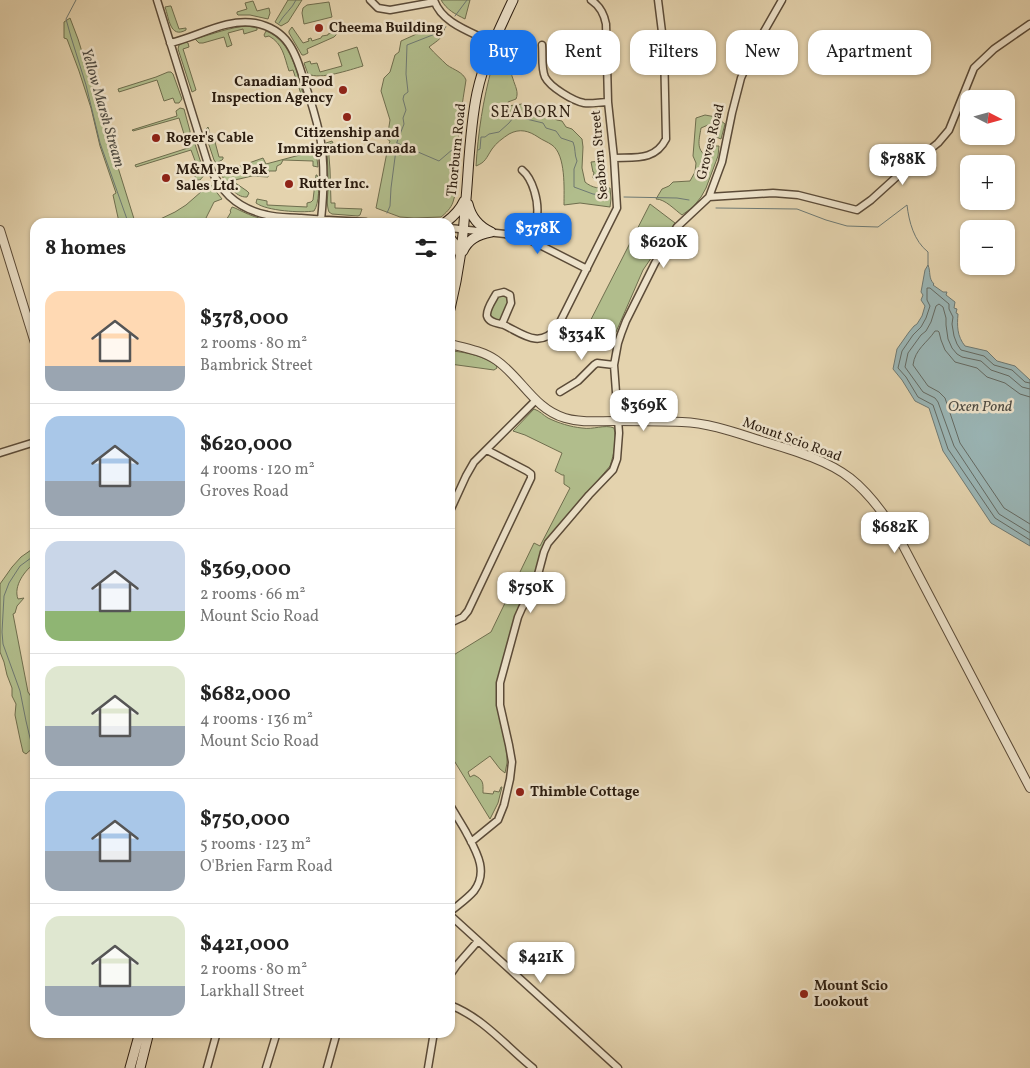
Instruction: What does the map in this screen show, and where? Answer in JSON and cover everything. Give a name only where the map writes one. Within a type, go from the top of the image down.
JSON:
[{"type":"main road","name":"Thorburn Road","points":[[499,30],[513,0]]},
{"type":"main road","name":"Thorburn Road","points":[[455,284],[464,229],[469,145],[474,106],[481,75]]},
{"type":"main road","points":[[452,218],[460,208],[466,196]]},
{"type":"main road","points":[[466,196],[469,211],[474,219],[482,228],[491,232]]},
{"type":"main road","points":[[461,255],[466,245],[473,238],[482,233],[491,232]]},
{"type":"main road","points":[[455,244],[461,255]]},
{"type":"main road","points":[[130,1068],[138,1038]]},
{"type":"main road","points":[[140,1068],[148,1038]]},
{"type":"street","points":[[157,0],[207,161],[220,187],[238,203],[258,212],[269,216],[295,218]]},
{"type":"street","points":[[370,0],[378,8],[390,10],[434,1],[440,13],[452,23],[470,32]]},
{"type":"street","name":"Seaborn Street","points":[[502,324],[512,303],[510,295],[504,292],[496,294],[487,311],[489,319],[493,322],[502,324],[530,338],[537,339],[549,336],[557,328],[617,208],[608,102],[606,24],[600,7],[590,0]]},
{"type":"street","points":[[614,158],[641,157],[653,154],[659,150],[666,139],[664,48],[658,0]]},
{"type":"street","name":"Groves Road","points":[[471,842],[498,820],[504,805],[510,779],[512,762],[500,705],[500,683],[518,617],[536,582],[548,543],[616,465],[618,421],[614,365],[618,343],[626,321],[662,251],[677,227],[709,197],[722,162],[732,113],[742,78],[754,49],[782,0]]},
{"type":"street","points":[[170,43],[241,22],[256,23],[271,29],[290,44],[298,61],[315,114],[320,137],[324,179],[321,218]]},
{"type":"street","points":[[709,197],[773,192],[798,195],[857,210],[938,143],[949,130],[963,93],[977,64],[994,49],[1030,24]]},
{"type":"street","points":[[542,45],[544,76],[551,86],[582,103],[608,102]]},
{"type":"street","points":[[522,170],[532,183],[537,210],[537,217],[530,240]]},
{"type":"street","points":[[455,228],[505,234],[530,240],[587,269]]},
{"type":"street","points":[[0,230],[30,327]]},
{"type":"street","name":"Mount Scio Road","points":[[455,345],[480,352],[495,360],[548,411],[566,418],[587,421],[707,424],[806,456],[831,466],[852,479],[880,509],[898,536],[1030,788]]},
{"type":"street","points":[[560,392],[578,381],[598,363],[614,365]]},
{"type":"street","points":[[455,500],[470,468],[536,400]]},
{"type":"street","points":[[0,453],[30,444]]},
{"type":"street","points":[[455,621],[468,611],[531,478],[531,474],[527,471],[487,450]]},
{"type":"street","points":[[455,814],[478,855],[481,870],[479,881],[471,894],[455,909]]},
{"type":"street","points":[[455,919],[618,1068]]},
{"type":"street","points":[[455,967],[478,941]]},
{"type":"street","points":[[455,1007],[462,1009],[474,1018],[532,1068]]},
{"type":"street","points":[[207,1068],[215,1038]]},
{"type":"street","points":[[266,1068],[275,1038]]},
{"type":"street","points":[[327,1068],[335,1038]]},
{"type":"street","points":[[428,1068],[433,1038]]},
{"type":"green space","points":[[288,0],[302,0],[288,22],[281,26],[275,22]]},
{"type":"green space","points":[[441,0],[470,0],[465,19],[449,9]]},
{"type":"green space","points":[[253,1],[257,11],[269,8],[268,19],[237,14],[237,12],[247,9],[245,3]]},
{"type":"green space","points":[[329,2],[332,17],[304,24],[303,8],[307,5]]},
{"type":"green space","points":[[171,6],[179,29],[186,28],[186,30],[177,32],[173,30],[165,7]]},
{"type":"green space","points":[[70,18],[78,39],[134,218],[118,218],[113,195],[116,193],[100,146],[91,108],[79,71],[67,39],[64,38],[64,22]]},
{"type":"green space","points":[[441,23],[445,26],[443,33],[429,47],[447,65],[463,75],[466,80],[456,157],[455,196],[451,206],[441,217],[400,217],[376,208],[390,141],[387,139],[390,120],[381,91],[384,78],[390,72],[395,55],[399,52],[401,41]]},
{"type":"green space","points":[[248,26],[257,28],[257,30],[244,34],[243,29],[228,33],[232,45],[227,47],[224,37],[203,43],[199,43],[195,39],[228,29]]},
{"type":"green space","points":[[292,27],[303,43],[311,38],[312,41],[336,32],[336,35],[307,49],[308,53],[302,55],[289,33]]},
{"type":"green space","points":[[266,31],[282,42],[288,50],[296,69],[304,97],[303,100],[293,70],[289,71],[282,51],[274,39],[269,36],[265,37]]},
{"type":"green space","points":[[185,42],[188,43],[189,47],[183,49],[196,90],[192,92],[178,49],[179,45]]},
{"type":"green space","points":[[357,47],[363,66],[327,75],[314,76],[308,74],[304,63],[310,61],[311,64],[317,63],[320,72],[342,66],[338,53]]},
{"type":"green space","points":[[168,72],[173,74],[182,99],[179,103],[175,103],[173,98],[164,101],[157,80],[119,92],[118,89]]},
{"type":"green space","points":[[490,75],[512,75],[517,96],[516,99],[508,102],[508,106],[522,104],[540,111],[562,121],[566,127],[572,129],[582,139],[582,168],[585,182],[596,188],[610,188],[610,207],[580,203],[564,205],[564,182],[560,156],[552,145],[528,132],[517,131],[509,134],[492,149],[484,161],[476,166],[481,116]]},
{"type":"green space","points":[[180,108],[184,109],[190,131],[187,136],[184,134],[179,118],[132,130],[177,116],[176,111]]},
{"type":"green space","points":[[705,115],[716,117],[725,124],[721,139],[716,137],[716,129],[708,125],[701,128],[699,137],[700,149],[705,155],[710,158],[713,156],[714,146],[719,146],[718,156],[701,197],[693,207],[682,215],[666,203],[656,199],[662,189],[673,182],[690,181],[695,172],[696,163],[693,156],[696,118]]},
{"type":"green space","points":[[208,127],[212,140],[217,138],[218,141],[215,142],[219,157],[223,157],[222,160],[216,163],[205,133]]},
{"type":"green space","points":[[194,141],[206,173],[200,180],[195,178],[195,176],[200,174],[191,150],[136,167],[135,165],[191,147],[190,143]]},
{"type":"green space","points":[[332,141],[333,143],[328,144],[331,203],[335,203],[335,208],[362,209],[358,216],[332,214],[329,212],[327,203],[328,171],[326,143]]},
{"type":"green space","points":[[310,143],[315,143],[318,167],[313,166],[313,161],[283,160],[277,166],[276,171],[269,171],[268,177],[252,176],[235,180],[234,182],[249,193],[247,197],[243,197],[235,192],[220,173],[221,168],[225,167],[229,170],[263,158],[266,164],[311,152]]},
{"type":"green space","points":[[601,161],[601,166],[605,168],[605,172],[602,172],[601,180],[593,178],[594,172],[591,162]]},
{"type":"green space","points":[[316,175],[318,179],[318,193],[314,211],[284,211],[261,206],[256,203],[257,199],[267,201],[267,205],[307,207],[307,203],[313,200]]},
{"type":"green space","points":[[210,184],[222,199],[214,202],[206,218],[162,218],[186,205]]},
{"type":"green space","points":[[650,204],[675,223],[643,270],[616,332],[610,339],[604,342],[580,341]]},
{"type":"green space","points":[[232,207],[260,218],[227,218]]},
{"type":"green space","points":[[496,294],[510,295],[502,324],[493,322],[487,311]]},
{"type":"green space","points":[[455,351],[481,357],[496,365],[497,368],[494,370],[455,365]]},
{"type":"green space","points":[[534,409],[548,418],[569,426],[614,428],[615,447],[610,466],[544,544],[538,561],[536,575],[523,603],[518,608],[497,685],[497,702],[507,753],[505,773],[490,756],[468,772],[470,777],[474,775],[481,780],[483,793],[493,794],[494,791],[499,792],[502,787],[498,803],[490,819],[455,762],[455,654],[491,632],[534,543],[540,546],[570,488],[564,484],[564,475],[555,471],[562,453],[513,431]]},
{"type":"green space","points":[[30,551],[30,567],[24,574],[17,589],[18,599],[24,598],[13,614],[30,695],[30,750],[26,754],[23,752],[20,739],[12,688],[0,652],[0,584],[21,557]]},
{"type":"water","name":"Oxen Pond","points":[[928,265],[933,285],[943,292],[947,292],[946,295],[955,302],[954,308],[957,309],[956,313],[958,314],[959,335],[965,346],[987,351],[997,361],[1015,366],[1030,380],[1030,546],[991,523],[943,451],[929,408],[915,401],[893,369],[897,349],[922,316],[925,306],[921,300],[923,295],[921,292],[925,270]]},
{"type":"waterway","name":"Yellow Marsh Stream","points":[[76,0],[66,19],[86,85],[100,143],[127,218]]},
{"type":"waterway","points":[[279,23],[296,0]]},
{"type":"waterway","points":[[455,16],[467,0]]},
{"type":"waterway","points":[[387,213],[390,206],[397,142],[404,124],[403,118],[406,110],[403,99],[404,95],[408,92],[406,74],[407,45],[435,34],[446,27]]},
{"type":"waterway","points":[[478,150],[480,149],[481,137],[499,132],[513,118],[518,117],[543,123],[546,128],[556,131],[561,138],[573,142],[577,161],[574,169],[574,187],[593,194],[602,195]]},
{"type":"waterway","points":[[397,143],[439,161],[453,149]]},
{"type":"waterway","points":[[624,197],[689,200]]},
{"type":"waterway","points":[[716,208],[797,209],[847,226],[878,227],[907,205],[913,231],[923,248],[928,252],[928,265]]},
{"type":"waterway","points":[[30,559],[20,566],[9,583],[4,596],[2,632],[3,644],[20,691],[30,738]]},
{"type":"place","name":"Cheema Building","points":[[319,28]]},
{"type":"place","name":"Canadian Food Inspection Agency","points":[[343,90]]},
{"type":"place","name":"Citizenship and Immigration Canada","points":[[347,117]]},
{"type":"place","name":"Roger's Cable","points":[[156,138]]},
{"type":"place","name":"M&M Pre Pak Sales Ltd.","points":[[166,178]]},
{"type":"place","name":"Rutter Inc.","points":[[289,184]]},
{"type":"place","name":"Thimble Cottage","points":[[520,792]]},
{"type":"place","name":"Mount Scio Lookout","points":[[804,994]]},
{"type":"district","name":"SEABORN","points":[[531,113]]}]
